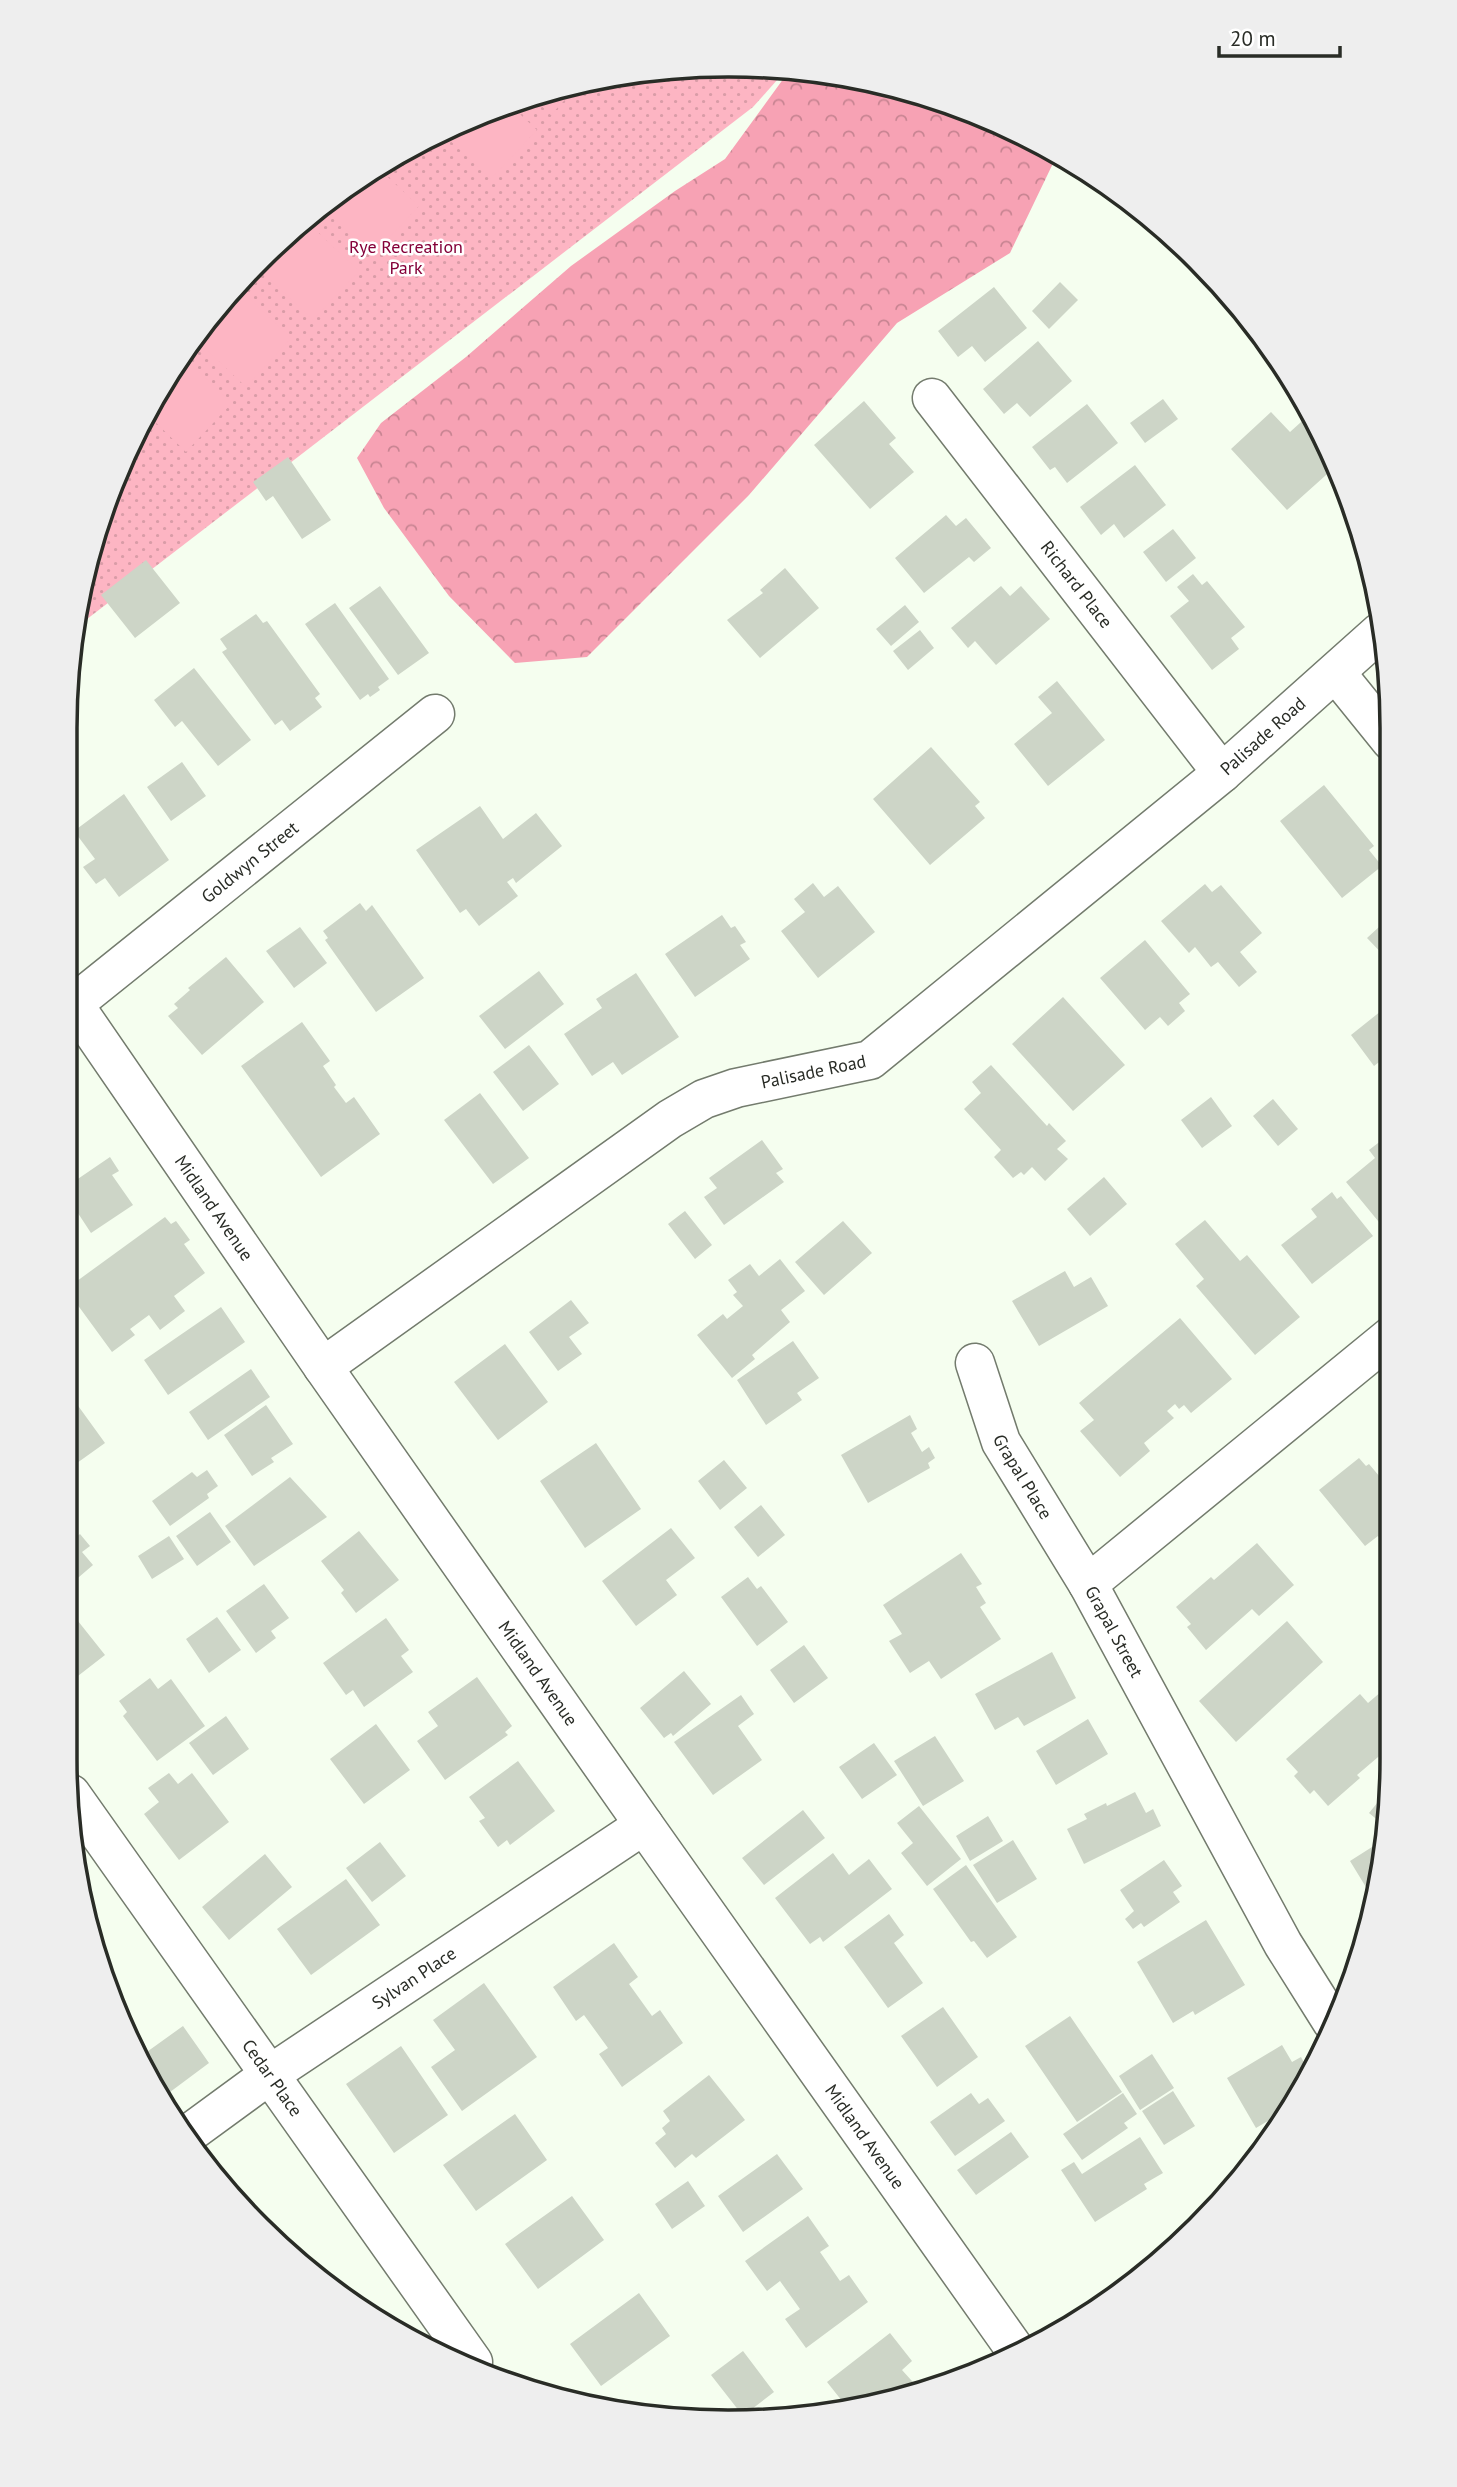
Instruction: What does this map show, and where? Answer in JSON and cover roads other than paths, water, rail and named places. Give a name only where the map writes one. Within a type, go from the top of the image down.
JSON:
[{"type":"street","name":"Richard Place","points":[[932,398],[1222,773]]},
{"type":"street","name":"Palisade Road","points":[[323,1367],[670,1119],[704,1099],[736,1088],[870,1060],[1222,773],[1373,638]]},
{"type":"street","points":[[1336,673],[1380,727]]},
{"type":"street","name":"Goldwyn Street","points":[[77,995],[435,714]]},
{"type":"street","name":"Midland Avenue","points":[[77,1015],[1012,2345]]},
{"type":"street","name":"Grapal Street","points":[[1327,2014],[1283,1944],[1088,1584],[1380,1345]]},
{"type":"street","name":"Grapal Place","points":[[975,1363],[1001,1442],[1088,1584]]},
{"type":"street","name":"Cedar Place","points":[[78,1805],[468,2355]]},
{"type":"street","name":"Sylvan Place","points":[[194,2130],[269,2076],[644,1825]]},
{"type":"park label","name":"Rye Recreation Park","points":[[406,257]]}]
